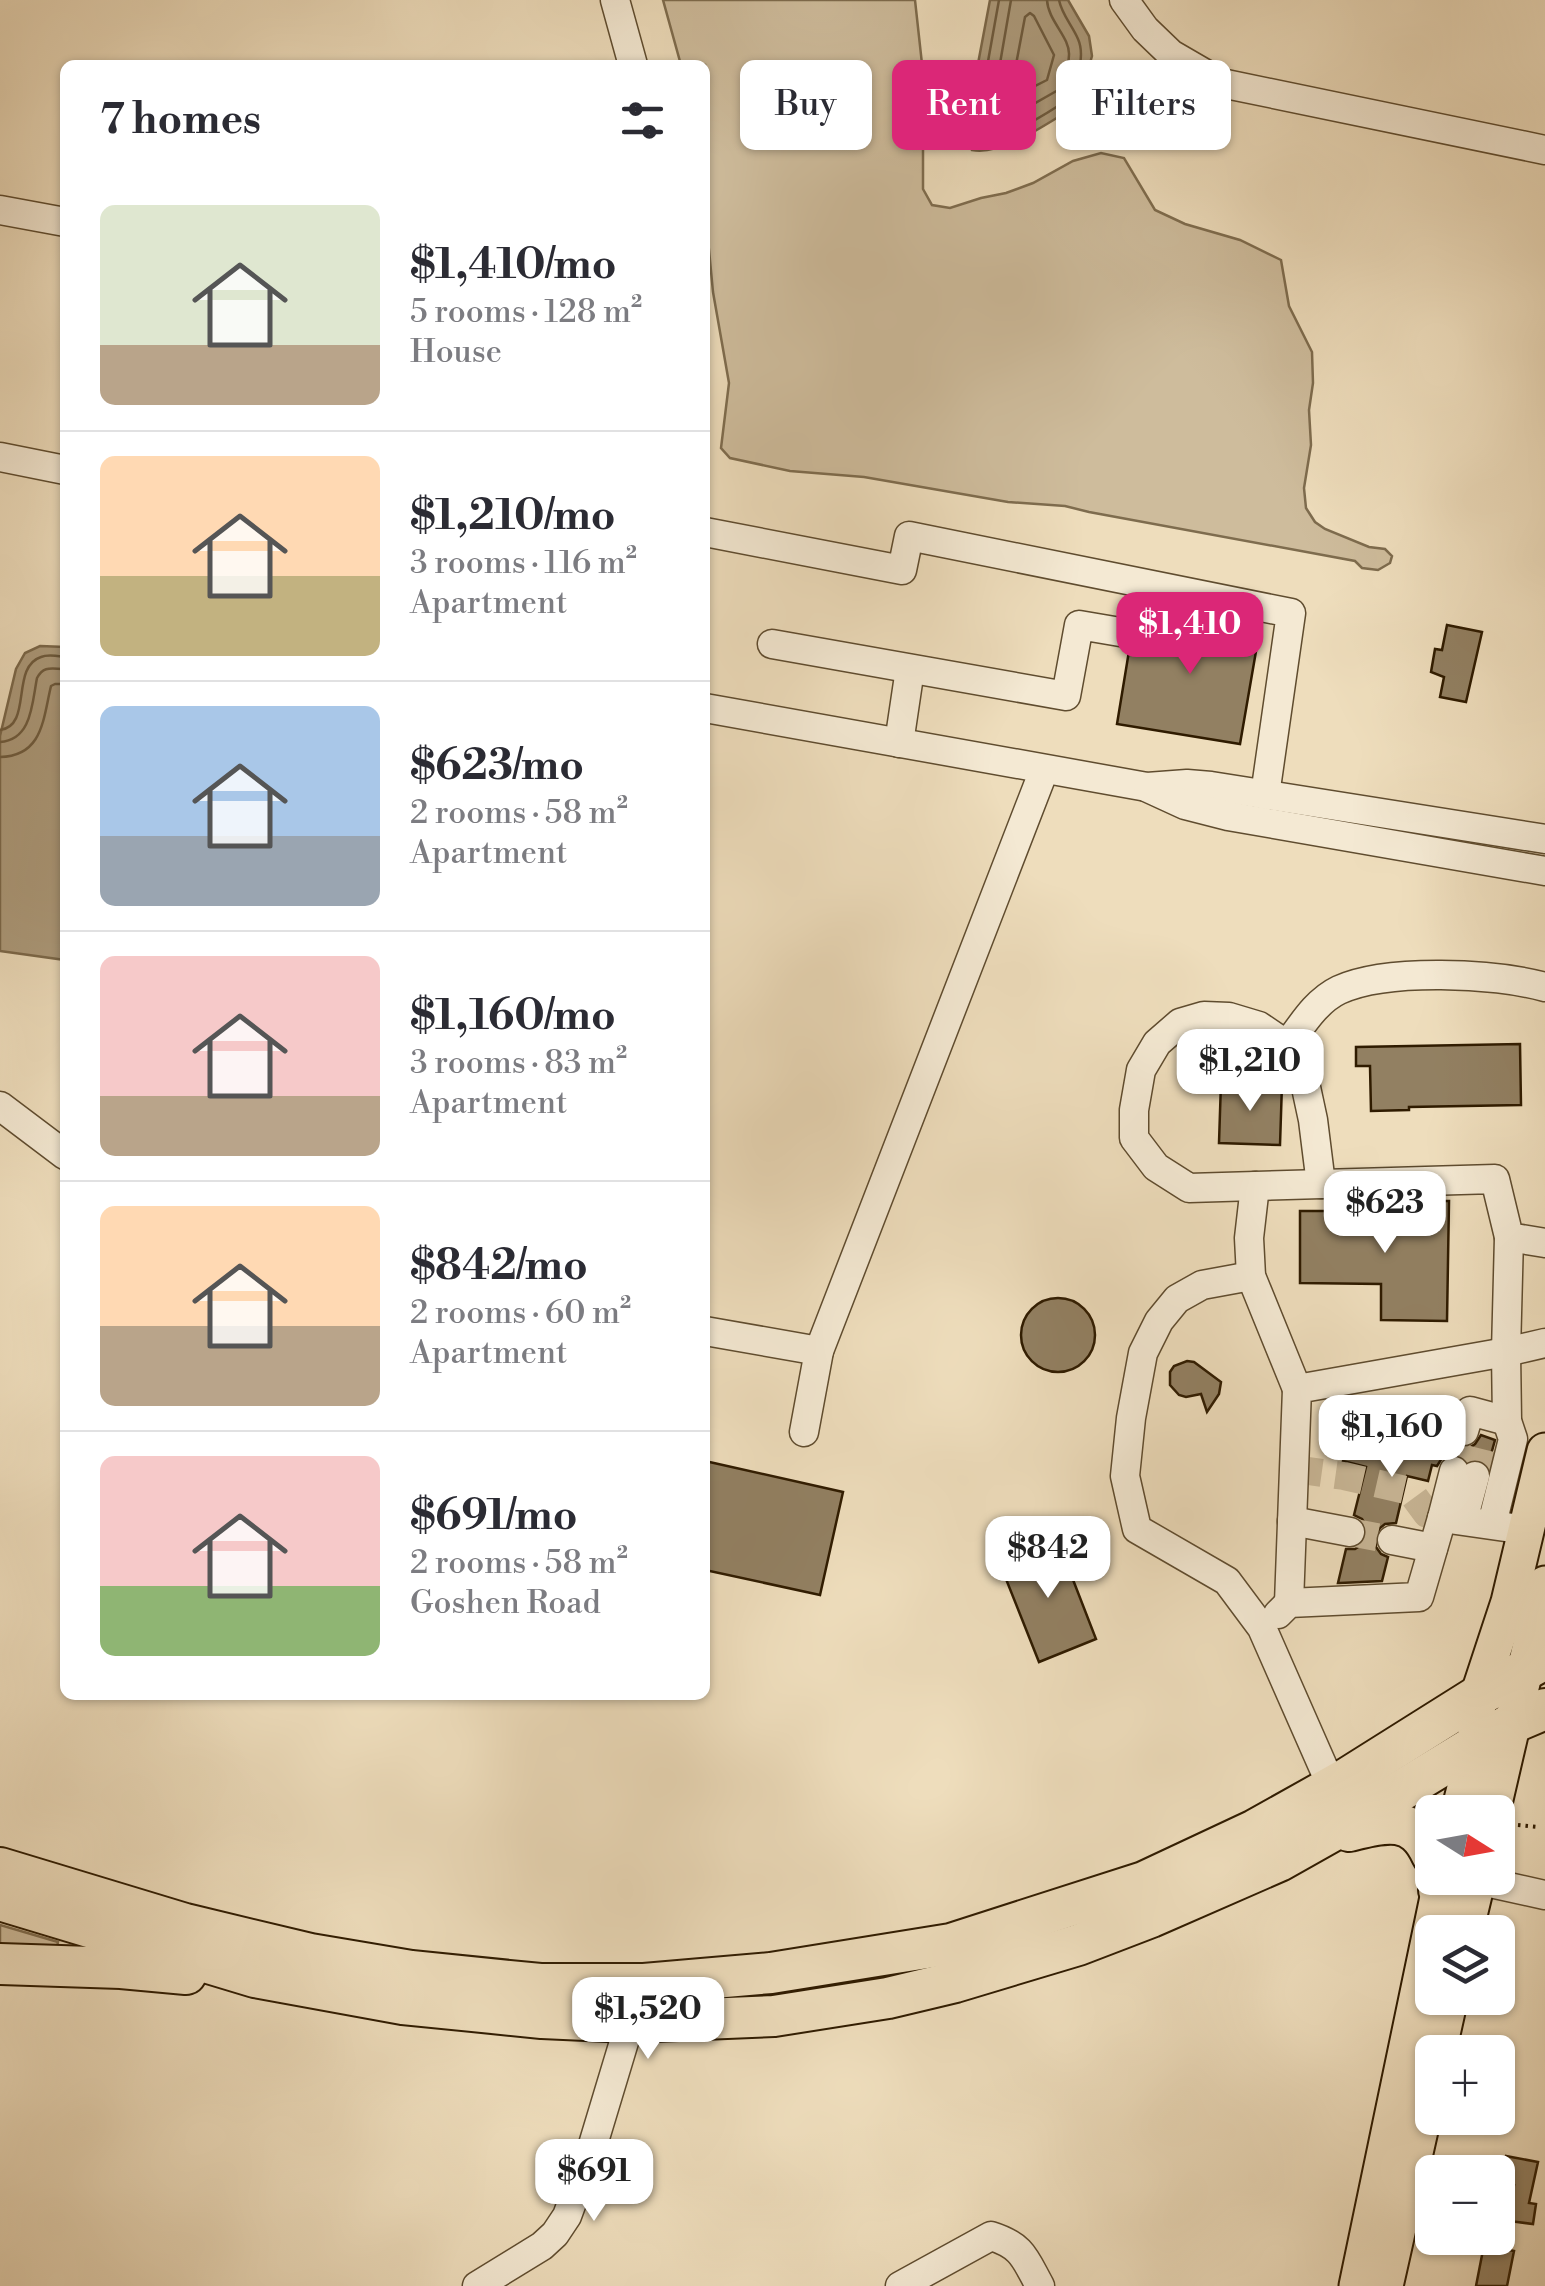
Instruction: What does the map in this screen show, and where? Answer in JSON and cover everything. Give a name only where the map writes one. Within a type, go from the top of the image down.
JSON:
[{"type":"highway","points":[[0,1868],[185,1924],[310,1954],[411,1971],[540,1984],[644,1984],[771,1973],[951,1944],[1144,1882],[1255,1830],[1535,1664]]},
{"type":"highway","points":[[0,1900],[255,1977],[404,2004],[630,2022],[774,2016],[888,1998],[956,1982],[1152,1918],[1279,1860],[1529,1716]]},
{"type":"highway","points":[[1316,1840],[1381,1823],[1396,1823],[1415,1831]]},
{"type":"highway","points":[[0,1837],[47,1864],[185,1924]]},
{"type":"highway","points":[[0,1964],[255,1977]]},
{"type":"main road","points":[[1463,1795],[1476,1744],[1478,1696],[1508,1602],[1509,1527],[1545,1451]]},
{"type":"main road","points":[[1510,1795],[1529,1716],[1545,1584]]},
{"type":"main road","points":[[1357,2286],[1447,1895]]},
{"type":"main road","points":[[1385,2286],[1419,2135]]},
{"type":"street","points":[[615,0],[632,60]]},
{"type":"street","points":[[1124,0],[1144,29],[1171,54],[1221,84],[1545,150]]},
{"type":"street","points":[[0,210],[60,221]]},
{"type":"street","points":[[0,456],[60,469]]},
{"type":"street","points":[[710,533],[902,570],[909,536],[1291,613],[1266,795]]},
{"type":"street","points":[[772,644],[1066,696],[1079,625],[1132,634]]},
{"type":"street","points":[[898,743],[910,669]]},
{"type":"street","points":[[710,709],[1147,788],[1185,805],[1228,816],[1545,871]]},
{"type":"street","points":[[804,1432],[819,1351],[1044,770]]},
{"type":"street","points":[[1147,788],[1187,784],[1545,839]]},
{"type":"street","points":[[1287,1045],[1313,1010],[1337,991],[1364,982],[1468,975],[1545,987]]},
{"type":"street","points":[[1321,1184],[1304,1078],[1287,1045],[1259,1026],[1230,1017],[1204,1016],[1180,1022],[1156,1043],[1141,1070],[1134,1138],[1156,1167],[1189,1188],[1495,1179],[1509,1237],[1506,1352],[1487,1426],[1513,1438],[1509,1527],[1452,1519]]},
{"type":"street","points":[[0,1106],[60,1151]]},
{"type":"street","points":[[1255,1186],[1249,1238],[1252,1276],[1297,1389],[1289,1604]]},
{"type":"street","points":[[1509,1237],[1545,1243]]},
{"type":"street","points":[[1252,1276],[1202,1285],[1177,1299],[1159,1321],[1143,1353],[1125,1476],[1138,1530],[1227,1581],[1262,1628],[1332,1787]]},
{"type":"street","points":[[710,1332],[819,1351]]},
{"type":"street","points":[[1297,1389],[1545,1344]]},
{"type":"street","points":[[1262,1628],[1289,1604],[1419,1596],[1433,1548],[1452,1519],[1464,1473]]},
{"type":"street","points":[[1292,1522],[1350,1532]]},
{"type":"street","points":[[1392,1540],[1433,1548]]},
{"type":"street","points":[[477,2286],[542,2246],[556,2234],[567,2216],[630,2022]]},
{"type":"street","points":[[900,2286],[991,2236],[1009,2242],[1023,2254],[1040,2286]]},
{"type":"path","points":[[1515,1821],[1539,1828]]},
{"type":"shaded area","points":[[663,0],[915,0],[922,60],[892,60],[892,150],[923,150],[923,189],[932,205],[950,208],[1006,193],[1073,161],[1101,153],[1124,158],[1155,210],[1185,224],[1240,240],[1281,260],[1289,306],[1312,352],[1306,508],[1325,529],[1369,547],[1385,549],[1392,556],[1390,563],[1378,570],[1362,568],[1355,561],[1065,506],[1008,502],[864,477],[790,471],[730,458],[721,448],[729,383],[710,260],[710,60],[680,60]]},
{"type":"shaded area","points":[[0,1925],[58,1942],[56,1953],[0,1952]]},
{"type":"water","points":[[990,0],[1068,0],[1089,36],[1092,56],[1091,60],[1056,60],[1056,119],[1036,131],[1036,60],[979,60]]},
{"type":"water","points":[[40,646],[60,647],[60,959],[0,951],[0,736],[16,669],[25,653]]},
{"type":"building","points":[[1136,607],[1260,628],[1240,744],[1117,724],[1129,651],[1145,646],[1149,636],[1144,621],[1135,617]]},
{"type":"building","points":[[1447,625],[1482,632],[1466,702],[1440,697],[1444,677],[1431,672],[1435,649],[1442,650]]},
{"type":"building","points":[[1520,1044],[1521,1105],[1371,1111],[1370,1066],[1356,1066],[1356,1047]]},
{"type":"building","points":[[1221,1082],[1282,1084],[1280,1145],[1219,1143]]},
{"type":"building","points":[[1382,1200],[1449,1201],[1447,1321],[1381,1320],[1381,1284],[1300,1283],[1300,1211],[1334,1211],[1334,1223],[1382,1224]]},
{"type":"building","points":[[1058,1298],[1084,1309],[1095,1335],[1084,1361],[1058,1372],[1032,1361],[1021,1335],[1032,1309]]},
{"type":"building","points":[[1187,1361],[1221,1382],[1219,1394],[1207,1412],[1201,1394],[1179,1395],[1170,1385],[1174,1366]]},
{"type":"building","points":[[1355,1413],[1447,1435],[1460,1448],[1469,1448],[1481,1435],[1495,1440],[1488,1465],[1450,1454],[1437,1466],[1432,1465],[1428,1481],[1407,1476],[1396,1523],[1385,1524],[1375,1536],[1376,1547],[1388,1557],[1382,1581],[1338,1583],[1346,1549],[1363,1544],[1367,1534],[1362,1519],[1354,1515],[1366,1467],[1343,1461]]},
{"type":"building","points":[[710,1462],[843,1492],[820,1595],[710,1571]]},
{"type":"building","points":[[1058,1541],[1096,1639],[1039,1662],[1000,1564]]},
{"type":"building","points":[[1515,2158],[1538,2162],[1529,2203],[1536,2204],[1533,2224],[1515,2222]]},
{"type":"building","points":[[1482,2255],[1513,2255],[1507,2286],[1476,2286]]},
{"type":"tunnel","points":[[1454,1471],[1464,1431]]},
{"type":"tunnel","points":[[1475,1476],[1485,1436]]},
{"type":"tunnel","points":[[1294,1469],[1410,1491],[1427,1514],[1442,1518]]},
{"type":"tunnel","points":[[1350,1532],[1392,1540]]}]
